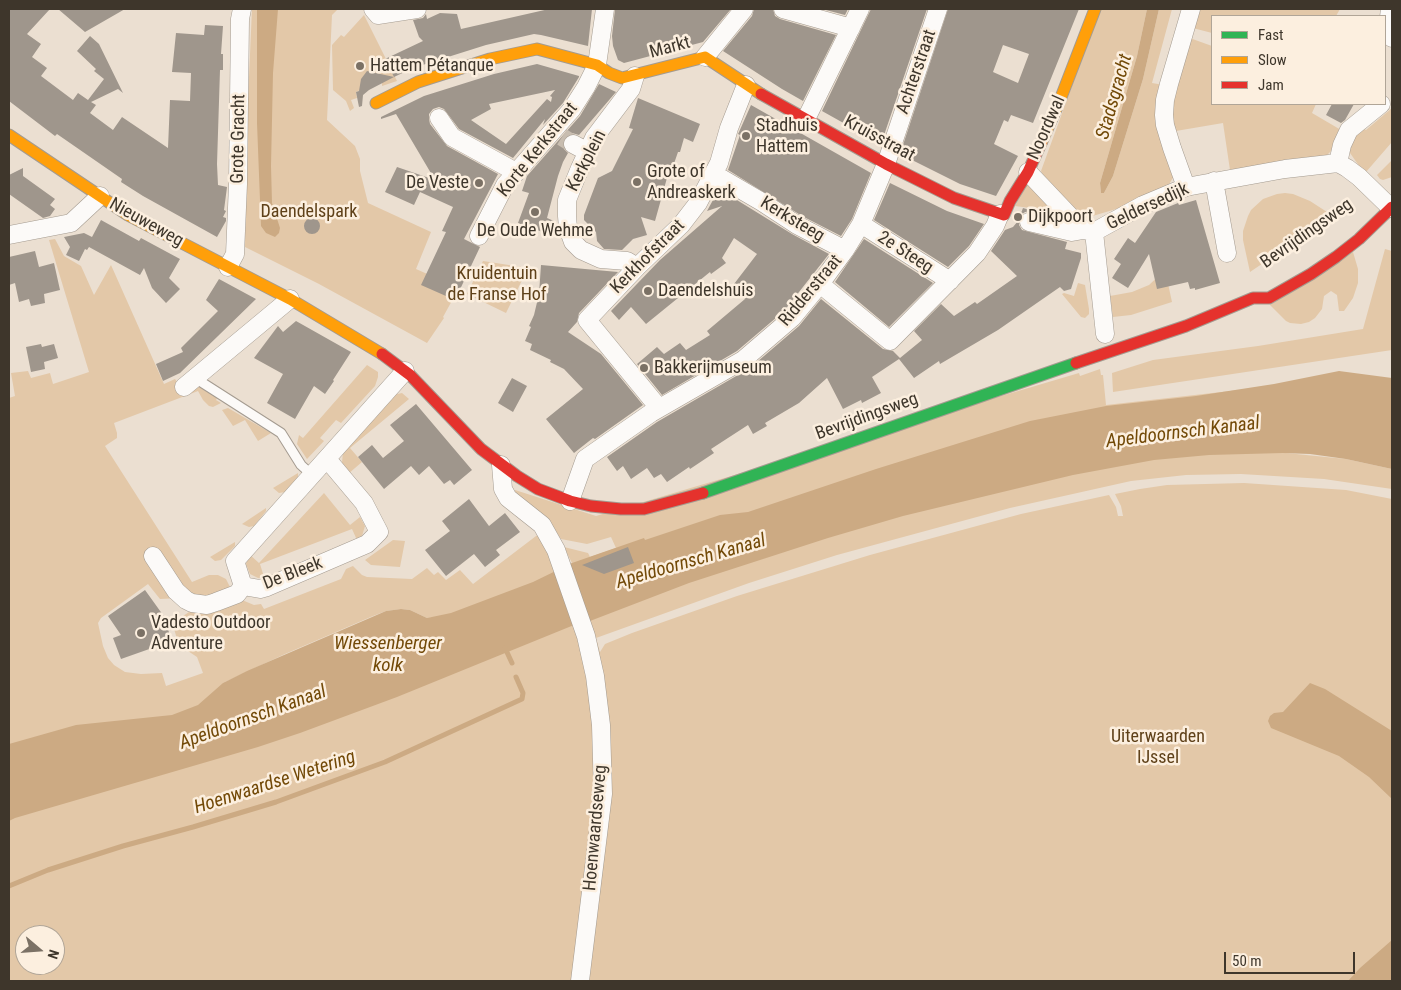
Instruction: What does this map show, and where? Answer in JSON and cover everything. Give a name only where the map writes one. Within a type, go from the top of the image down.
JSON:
[{"type":"main road","name":"Noordwal","points":[[1028,172],[1060,100],[1095,9]]},
{"type":"main road","name":"Markt","points":[[376,103],[418,82],[490,59],[537,49],[597,66],[622,78],[705,57],[746,85]]},
{"type":"main road","name":"Kruisstraat","points":[[746,85],[886,164],[954,198],[1002,214]]},
{"type":"main road","name":"Nieuweweg","points":[[9,135],[138,220],[290,300],[355,336],[392,360],[405,371],[470,439],[497,462]]},
{"type":"main road","points":[[1002,214],[1028,172]]},
{"type":"main road","name":"Bevrijdingsweg","points":[[497,462],[538,489],[570,501],[600,508],[631,510],[667,505],[1096,355],[1193,324],[1253,298],[1269,298],[1311,274],[1359,238],[1388,203]]},
{"type":"main road","name":"Bevrijdingsweg","points":[[1253,298],[1263,285]]},
{"type":"street","name":"Grote Gracht","points":[[228,267],[235,254],[238,184],[240,20],[242,9]]},
{"type":"street","points":[[373,9],[378,15],[417,9]]},
{"type":"street","name":"Korte Kerkstraat","points":[[479,236],[505,185],[516,172],[569,141],[572,109],[597,66],[605,9]]},
{"type":"street","points":[[705,57],[744,9]]},
{"type":"street","points":[[783,9],[851,28]]},
{"type":"street","points":[[806,120],[860,9]]},
{"type":"street","name":"Achterstraat","points":[[886,164],[938,9]]},
{"type":"street","points":[[1186,187],[1172,148],[1164,115],[1169,84],[1192,9]]},
{"type":"street","points":[[1390,9],[1389,17],[1392,38]]},
{"type":"street","name":"Kerkplein","points":[[635,76],[624,100],[594,138],[569,141],[567,200],[568,228],[573,242],[581,250],[610,261],[627,262],[637,267]]},
{"type":"street","name":"Kerkhofstraat","points":[[660,408],[588,320],[637,267],[684,221],[698,203],[714,174],[746,85]]},
{"type":"street","points":[[1380,105],[1349,130],[1342,145],[1338,163],[1359,177],[1388,203]]},
{"type":"street","points":[[439,118],[452,137],[516,172]]},
{"type":"street","name":"Geldersedijk","points":[[1088,231],[1186,187],[1286,169],[1338,163]]},
{"type":"street","name":"Ridderstraat","points":[[570,501],[585,459],[660,408],[743,360],[792,318],[845,250],[861,224],[886,164]]},
{"type":"street","name":"Noordwal","points":[[1028,172],[1088,231]]},
{"type":"street","name":"Kerksteeg","points":[[714,174],[797,225],[845,250]]},
{"type":"street","name":"Geldersedijk","points":[[1214,181],[1227,253]]},
{"type":"street","points":[[9,235],[71,223],[100,196]]},
{"type":"street","points":[[820,284],[890,341],[977,253],[1002,214]]},
{"type":"street","points":[[1029,222],[1072,232],[1088,231],[1105,334]]},
{"type":"street","name":"2e Steeg","points":[[861,224],[950,281]]},
{"type":"street","points":[[190,382],[290,300]]},
{"type":"street","name":"De Bleek","points":[[327,459],[364,503],[379,532],[367,544],[267,587],[260,589],[243,586],[235,561],[405,371]]},
{"type":"street","name":"Hoenwaardseweg","points":[[497,462],[503,489],[508,498],[542,525],[560,558],[588,640],[595,676],[601,725],[602,794],[580,981]]},
{"type":"street","points":[[153,556],[176,591],[192,603],[207,605],[237,594],[243,586]]},
{"type":"lane","points":[[190,382],[281,433],[301,465],[312,475]]},
{"type":"green space","name":"Daendelspark","points":[[252,9],[338,9],[332,15],[327,120],[355,146],[360,159],[360,171],[368,203],[431,232],[416,269],[459,288],[444,318],[427,343],[319,284],[245,247],[247,122]]},
{"type":"green space","points":[[1100,9],[1147,9],[1137,56],[1100,183],[1101,193],[1104,193],[1113,176],[1143,79],[1159,9],[1172,9],[1152,83],[1164,85],[1174,176],[1168,186],[1123,207],[1079,220],[1048,185],[1041,171]]},
{"type":"green space","points":[[1195,9],[1340,9],[1337,15],[1211,15],[1211,33],[1189,27]]},
{"type":"green space","name":"Hattem Pétanque","points":[[364,15],[397,81],[382,86],[382,80],[356,92],[357,98],[351,100],[354,108],[350,111],[346,101],[333,90],[332,45],[341,35],[344,37]]},
{"type":"green space","points":[[1187,37],[1211,46],[1211,105],[1316,105],[1312,113],[1341,130],[1333,149],[1326,156],[1230,170],[1223,123],[1170,132],[1168,122]]},
{"type":"green space","points":[[1392,108],[1392,142],[1366,172],[1362,170],[1350,153],[1349,148],[1352,134],[1361,127],[1366,130]]},
{"type":"green space","points":[[1392,160],[1392,177],[1380,179],[1377,175]]},
{"type":"green space","points":[[1027,183],[1062,219],[1032,212],[1030,208],[1015,206]]},
{"type":"green space","points":[[1285,193],[1310,201],[1327,212],[1290,245],[1250,272],[1243,240],[1243,231],[1248,216],[1251,210],[1263,199]]},
{"type":"green space","name":"Uiterwaarden IJssel","points":[[55,239],[64,256],[81,266],[94,295],[111,265],[164,384],[175,379],[179,385],[193,383],[217,398],[216,400],[221,403],[213,407],[209,406],[198,391],[114,423],[117,438],[105,446],[192,582],[209,575],[218,575],[226,579],[231,589],[222,596],[160,599],[148,584],[101,618],[98,623],[103,646],[108,658],[114,665],[125,672],[141,674],[162,673],[166,686],[203,673],[197,657],[179,645],[174,629],[180,618],[189,612],[215,608],[242,600],[254,605],[261,604],[264,609],[341,579],[346,569],[353,566],[362,575],[367,577],[412,579],[427,568],[434,575],[438,572],[446,580],[460,570],[473,584],[540,533],[556,570],[572,563],[564,547],[588,553],[590,557],[616,548],[611,537],[587,544],[561,539],[551,524],[515,493],[515,490],[596,516],[1079,373],[1080,376],[1100,369],[1101,375],[1103,375],[1106,405],[1239,390],[1286,453],[1346,459],[1392,469],[1392,489],[1324,479],[1241,474],[1186,475],[1131,481],[1010,508],[837,555],[749,583],[596,638],[600,652],[605,644],[737,596],[870,555],[1021,514],[1109,495],[1116,507],[1118,516],[1123,516],[1121,506],[1115,494],[1140,489],[1167,485],[1244,483],[1346,490],[1392,499],[1392,981],[9,981],[9,398],[15,396],[11,373],[28,371],[31,378],[50,373],[53,384],[89,372],[49,240]],"holes":[[[410,610],[427,618],[438,617],[223,683],[373,616],[386,611]]]},
{"type":"green space","points":[[1385,249],[1392,251],[1392,350],[1113,392],[1112,373],[1153,360],[1363,329]]},
{"type":"green space","points":[[1353,252],[1358,269],[1358,283],[1353,298],[1344,311],[1339,311],[1337,295],[1331,291],[1324,296],[1322,309],[1315,318],[1301,324],[1286,321],[1270,305]]},
{"type":"green space","name":"Kruidentuin de Franse Hof","points":[[483,261],[528,268],[506,313],[467,294]]},
{"type":"green space","points":[[1165,270],[1172,302],[1131,315],[1113,317],[1110,296],[1132,292],[1149,285]]},
{"type":"green space","points":[[1078,283],[1085,285],[1089,314],[1085,318],[1081,317],[1062,294],[1074,296]]},
{"type":"green space","points":[[367,365],[378,372],[375,386],[341,423],[336,420],[320,438],[324,441],[307,459],[297,444],[299,435],[303,438]]},
{"type":"green space","points":[[402,393],[409,399],[350,448],[362,462],[348,474],[342,463],[343,451],[393,395]]},
{"type":"green space","points":[[228,408],[271,433],[258,441],[245,420],[233,426],[222,410]]},
{"type":"green space","points":[[298,473],[298,477],[285,492],[279,493],[273,488]]},
{"type":"green space","points":[[324,493],[350,525],[360,517],[365,526],[362,536],[357,540],[352,529],[260,564],[264,577],[258,578],[250,574],[246,564],[249,554],[259,563]]},
{"type":"green space","points":[[266,508],[266,511],[254,526],[249,527],[242,524]]},
{"type":"green space","points":[[393,540],[405,541],[400,567],[371,565],[365,560]]},
{"type":"green space","points":[[235,542],[235,546],[221,560],[215,561],[210,557]]},
{"type":"water","points":[[257,9],[278,9],[273,73],[271,166],[272,203],[280,228],[279,233],[275,237],[266,233],[261,226],[257,123]]},
{"type":"water","points":[[1147,9],[1159,9],[1143,79],[1113,176],[1104,193],[1101,193],[1100,183],[1137,56]]},
{"type":"water","points":[[1339,371],[1392,378],[1392,469],[1346,459],[1310,454],[1209,455],[1154,460],[1073,475],[903,516],[689,583],[590,621],[574,625],[397,697],[300,733],[9,821],[9,744],[76,725],[172,715],[198,705],[223,683],[247,671],[386,611],[410,610],[427,618],[451,613],[533,582],[572,563],[644,538],[645,540],[720,515],[748,512],[876,469],[1030,421],[1106,406],[1196,396],[1274,384]]},
{"type":"water","points":[[1310,683],[1325,689],[1392,731],[1392,799],[1369,777],[1339,756],[1271,728],[1268,721],[1270,716],[1274,713],[1283,712]]},
{"type":"water","points":[[1392,940],[1392,981],[1348,981],[1360,968]]},
{"type":"building","points":[[9,9],[50,9],[27,34],[41,44],[32,57],[47,68],[41,76],[73,100],[78,93],[88,100],[104,79],[94,71],[96,69],[77,51],[90,36],[99,44],[123,93],[118,89],[91,102],[96,105],[90,113],[113,130],[122,117],[168,148],[170,100],[190,101],[191,73],[172,72],[176,33],[204,35],[205,25],[223,26],[221,54],[223,54],[223,70],[220,70],[217,164],[218,185],[227,187],[224,210],[226,211],[223,217],[226,218],[226,221],[217,237],[121,182],[122,179],[57,134],[55,136],[9,101]]},
{"type":"building","points":[[58,9],[125,9],[85,32]]},
{"type":"building","points":[[549,9],[592,9],[588,46],[534,34],[486,45],[413,68],[394,77],[385,59],[423,41],[419,37],[413,20],[423,18],[426,14],[427,19],[440,13],[457,14],[461,29]]},
{"type":"building","points":[[615,9],[731,9],[703,42],[624,63],[618,60],[613,46],[612,36]]},
{"type":"building","points":[[754,9],[773,9],[775,16],[780,19],[836,35],[803,101],[723,51],[752,16]]},
{"type":"building","points":[[822,9],[848,9],[845,15]]},
{"type":"building","points":[[871,9],[927,9],[881,144],[822,111]]},
{"type":"building","points":[[948,9],[1079,9],[1033,123],[1011,115],[1008,122],[1004,120],[994,144],[1018,156],[996,196],[960,184],[900,154]],"holes":[[[1003,45],[1029,54],[1018,83],[993,72]]]},
{"type":"building","points":[[537,64],[579,77],[563,103],[543,125],[545,119],[513,158],[459,129],[444,109],[439,107],[433,109],[429,114],[430,124],[447,146],[498,174],[464,239],[480,247],[455,300],[421,285],[446,232],[442,231],[453,207],[420,192],[414,205],[385,192],[397,167],[435,180],[396,114],[381,119],[381,117],[424,96],[494,74]],"holes":[[[555,90],[550,96],[552,97],[551,102],[547,99],[506,144],[471,120],[491,109],[489,104]]]},
{"type":"building","name":"Hattem Pétanque","points":[[367,71],[394,77],[363,95],[362,106],[359,107],[356,92],[359,91],[361,79]]},
{"type":"building","points":[[599,84],[616,92],[579,135],[572,133],[563,139],[564,149],[568,153],[558,176],[547,218],[554,221],[548,234],[518,223],[529,193],[522,191],[527,176],[580,116]]},
{"type":"building","name":"Grote of Andreaskerk","points":[[638,98],[700,124],[693,142],[684,138],[669,178],[667,178],[655,221],[641,217],[647,235],[633,239],[622,250],[604,249],[597,241],[596,232],[584,220],[584,215],[598,178],[612,171],[633,129],[629,128]]},
{"type":"building","points":[[751,105],[871,173],[852,219],[841,236],[802,216],[728,170],[740,135],[738,134]]},
{"type":"building","points":[[1331,105],[1353,105],[1345,120],[1341,123],[1326,115]]},
{"type":"building","points":[[23,168],[23,176],[55,199],[50,205],[55,209],[50,216],[43,218],[9,194],[9,175]]},
{"type":"building","points":[[890,183],[947,211],[984,224],[969,246],[948,267],[874,220]]},
{"type":"building","points":[[719,189],[792,234],[829,254],[784,311],[737,351],[662,395],[637,364],[657,347],[664,354],[680,343],[686,350],[710,335],[707,331],[745,299],[734,284],[757,254],[734,238],[722,258],[726,263],[711,274],[710,272],[646,324],[631,307],[619,320],[611,311],[660,260],[722,206],[707,211]]},
{"type":"building","points":[[1196,200],[1220,283],[1195,290],[1195,288],[1190,289],[1188,282],[1157,289],[1149,254],[1128,288],[1112,278],[1121,264],[1114,259],[1128,238],[1135,243],[1156,212],[1178,203],[1179,205]]},
{"type":"building","points":[[1023,208],[1033,211],[1025,212],[1021,215],[1019,225],[1022,230],[1067,242],[1065,249],[1081,253],[1071,289],[1064,291],[1060,287],[998,330],[940,364],[939,361],[914,378],[899,359],[872,377],[881,393],[862,403],[861,400],[843,409],[827,378],[799,403],[765,423],[767,426],[753,434],[748,425],[711,449],[714,453],[667,482],[661,474],[654,478],[647,468],[631,479],[623,466],[617,471],[607,457],[657,422],[750,368],[799,326],[821,299],[883,349],[893,351],[900,358],[922,340],[914,331],[941,304],[954,316],[975,302],[977,304],[1017,276],[991,251],[1005,230],[1013,227],[1018,221]]},
{"type":"building","points":[[309,218],[315,218],[320,223],[318,232],[309,234],[304,229],[304,223]]},
{"type":"building","points":[[101,220],[139,241],[141,238],[180,259],[169,278],[180,289],[166,303],[152,288],[144,268],[140,275],[89,247],[87,250],[85,249],[79,261],[66,255],[70,247],[64,237],[84,233],[92,237]]},
{"type":"building","points":[[864,239],[933,283],[889,327],[835,282]]},
{"type":"building","points":[[35,251],[39,267],[54,263],[60,290],[44,294],[45,303],[31,306],[29,299],[19,302],[15,283],[9,285],[9,257]]},
{"type":"building","points":[[541,265],[618,272],[579,313],[577,322],[568,332],[601,354],[643,405],[574,453],[546,419],[583,389],[564,369],[550,362],[551,360],[530,350],[532,344],[525,341],[531,327],[529,326],[539,294]]},
{"type":"building","points":[[219,279],[256,299],[180,373],[163,381],[156,364],[183,352],[181,348],[218,311],[206,300]]},
{"type":"building","points":[[296,321],[351,352],[325,394],[314,386],[295,419],[267,403],[283,374],[254,358],[278,326],[283,332]]},
{"type":"building","points":[[41,344],[42,347],[54,344],[58,358],[44,362],[45,369],[31,372],[26,347]]},
{"type":"building","points":[[512,378],[527,386],[513,412],[498,403]]},
{"type":"building","points":[[416,404],[472,470],[454,485],[450,480],[444,484],[429,466],[419,475],[411,466],[384,489],[358,457],[372,445],[383,458],[404,441],[390,425]]},
{"type":"building","points":[[469,499],[489,526],[505,513],[520,532],[496,550],[500,555],[485,567],[474,554],[446,576],[425,550],[450,531],[442,521]]},
{"type":"building","points":[[628,547],[634,563],[604,574],[582,565]]},
{"type":"building","points":[[145,590],[163,615],[172,641],[121,659],[113,638],[121,635],[108,616]]},
{"type":"waterway","name":"Hoenwaardse Wetering","points":[[505,648],[512,663]]},
{"type":"waterway","name":"Hoenwaardse Wetering","points":[[9,886],[48,870],[123,846],[276,802],[385,762],[522,699],[523,693],[516,677]]},
{"type":"tunnel","points":[[562,137],[573,144]]},
{"type":"traffic: fast","points":[[703,493],[1076,363]]},
{"type":"traffic: slow","points":[[1041,143],[1060,100],[1095,9]]},
{"type":"traffic: slow","points":[[376,103],[418,82],[490,59],[537,49],[597,65],[609,73],[622,78],[705,57],[761,94]]},
{"type":"traffic: slow","points":[[9,135],[128,215],[290,299],[382,354]]},
{"type":"traffic: jam","points":[[761,94],[886,164],[954,198],[1004,215],[1010,201],[1028,172],[1041,143]]},
{"type":"traffic: jam","points":[[1076,363],[1186,326],[1253,298],[1269,298],[1336,257],[1359,239],[1392,207]]},
{"type":"traffic: jam","points":[[382,354],[410,375],[481,449],[538,489],[570,501],[591,506],[621,509],[644,509],[703,493]]},
{"type":"place","name":"Hattem Pétanque","points":[[360,66]]},
{"type":"place","name":"Stadhuis Hattem","points":[[746,136]]},
{"type":"place","name":"Grote of Andreaskerk","points":[[637,182]]},
{"type":"place","name":"De Veste","points":[[479,183]]},
{"type":"place","name":"De Oude Wehme","points":[[535,212]]},
{"type":"place","name":"Dijkpoort","points":[[1018,217]]},
{"type":"place","name":"Daendelshuis","points":[[648,291]]},
{"type":"place","name":"Bakkerijmuseum","points":[[644,368]]},
{"type":"place","name":"Vadesto Outdoor Adventure","points":[[141,633]]},
{"type":"water label","name":"Stadsgracht","points":[[1115,97]]},
{"type":"water label","name":"Apeldoornsch Kanaal","points":[[1183,433]]},
{"type":"water label","name":"Apeldoornsch Kanaal","points":[[691,562]]},
{"type":"water label","name":"Wiessenberger kolk","points":[[388,655]]},
{"type":"water label","name":"Apeldoornsch Kanaal","points":[[253,718]]}]
